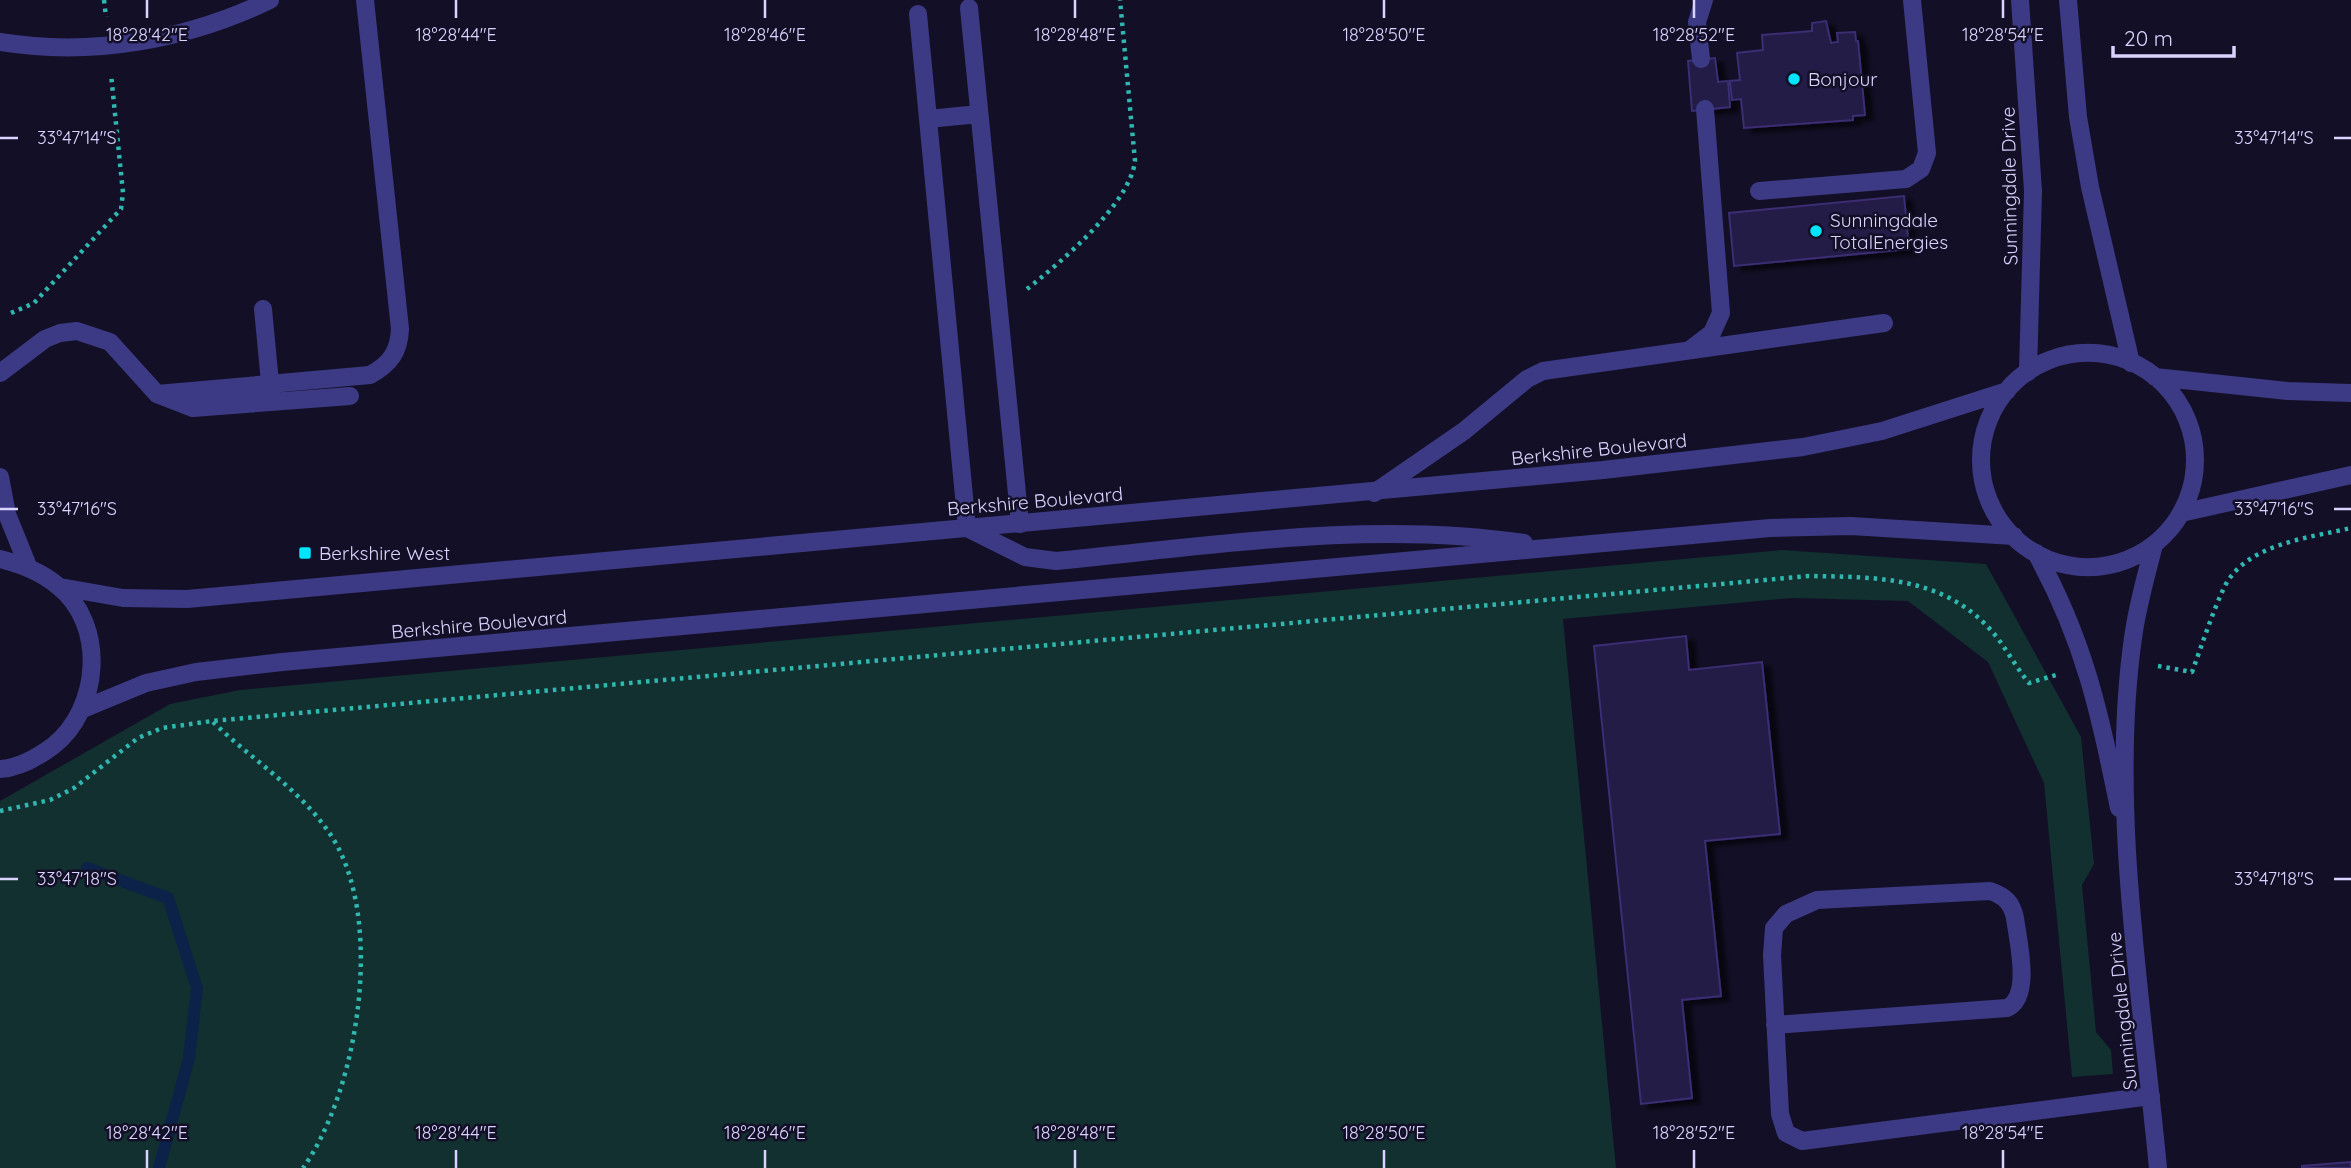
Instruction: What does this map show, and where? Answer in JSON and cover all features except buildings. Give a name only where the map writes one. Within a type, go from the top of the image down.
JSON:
[{"type":"street","points":[[0,42],[71,48],[109,47],[184,32],[271,0]]},
{"type":"street","points":[[157,394],[370,375],[384,368],[399,343],[376,86],[365,0]]},
{"type":"street","points":[[1701,59],[1698,22],[1699,10],[1704,0]]},
{"type":"street","points":[[1759,191],[1906,179],[1921,169],[1927,153],[1912,0]]},
{"type":"street","name":"Sunningdale Drive","points":[[2020,0],[2033,191],[2028,372]]},
{"type":"street","points":[[2068,0],[2078,117],[2088,176],[2131,363]]},
{"type":"street","points":[[968,8],[1020,524]]},
{"type":"street","points":[[918,14],[967,528],[1025,557],[1056,561],[1370,533],[1464,534],[1552,548]]},
{"type":"street","points":[[1688,351],[1701,344],[1712,333],[1721,313],[1705,109]]},
{"type":"street","points":[[928,119],[979,114]]},
{"type":"street","points":[[264,309],[272,403]]},
{"type":"street","points":[[1374,493],[1464,431],[1535,375],[1553,369],[1884,323]]},
{"type":"street","points":[[0,373],[45,340],[60,333],[78,331],[110,342],[157,394],[182,405],[205,410],[350,396]]},
{"type":"street","points":[[2078,354],[2106,355],[2131,363],[2155,377],[2180,405],[2194,439],[2194,478],[2181,513],[2154,545],[2123,561],[2090,567],[2062,564],[2036,553],[2014,536],[1991,504],[1982,466],[1985,433],[2007,391],[2028,372],[2046,362],[2078,354]]},
{"type":"street","points":[[2155,377],[2288,391],[2351,393]]},
{"type":"street","name":"Berkshire Boulevard","points":[[60,587],[122,598],[187,599],[1374,493],[1803,447],[1882,432],[2007,391]]},
{"type":"street","points":[[2181,513],[2351,475]]},
{"type":"street","points":[[0,477],[7,513],[28,566]]},
{"type":"street","name":"Berkshire Boulevard","points":[[83,709],[146,683],[195,672],[282,662],[1770,528],[1851,526],[2014,536]]},
{"type":"street","name":"Sunningdale Drive","points":[[2154,545],[2132,639],[2126,703],[2127,850],[2158,1168]]},
{"type":"street","name":"Sunningdale Drive","points":[[2036,553],[2070,617],[2087,667],[2127,850]]},
{"type":"street","points":[[0,559],[28,566],[60,587],[80,613],[91,644],[92,678],[83,709],[64,737],[38,758],[0,769]]},
{"type":"street","points":[[1775,1025],[2007,1008],[2015,1004],[2019,1000],[2022,987],[2013,908],[2003,896],[1990,891],[1817,900],[1786,914],[1774,928],[1772,955],[1775,1025],[1780,1114],[1786,1133],[1802,1141],[2151,1096]]},
{"type":"path","points":[[11,313],[34,303],[121,209],[123,193],[104,0]]},
{"type":"path","points":[[1023,291],[1062,261],[1130,182],[1135,152],[1120,0]]},
{"type":"path","points":[[2149,665],[2192,672],[2223,587],[2236,569],[2272,548],[2351,528]]},
{"type":"path","points":[[0,811],[50,800],[74,788],[138,738],[162,728],[212,721],[1809,576],[1923,585],[1954,598],[1975,614],[2029,683],[2062,673]]},
{"type":"path","points":[[212,721],[313,810],[346,860],[354,884],[361,944],[346,1078],[321,1141],[303,1168]]},
{"type":"green space","points":[[1782,550],[1986,564],[2081,737],[2094,864],[2082,885],[2096,1032],[2111,1050],[2113,1074],[2072,1077],[2044,783],[1988,662],[1908,601],[1792,598],[1563,619],[1616,1168],[0,1168],[0,801],[170,704],[240,690]]},
{"type":"waterway","points":[[87,868],[168,898],[197,988],[189,1058],[159,1168]]},
{"type":"place","name":"Bonjour","points":[[1794,79]]},
{"type":"place","name":"Sunningdale TotalEnergies","points":[[1816,231]]},
{"type":"place","name":"Berkshire West","points":[[305,553]]}]
